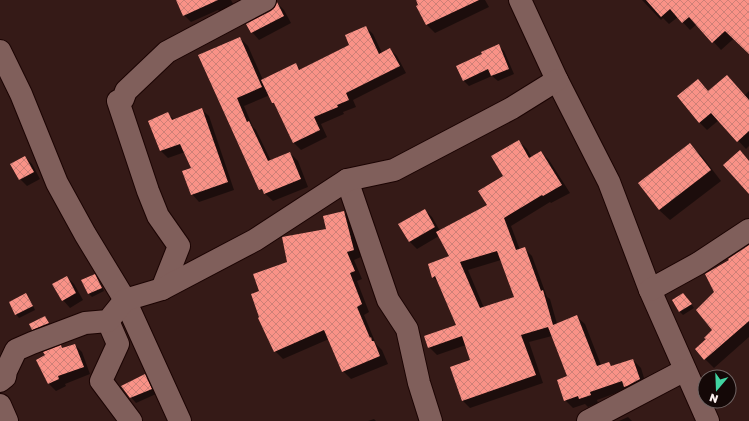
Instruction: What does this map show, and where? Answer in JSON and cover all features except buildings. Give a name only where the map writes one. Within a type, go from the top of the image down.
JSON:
[{"type":"street","points":[[162,289],[180,246],[158,216],[148,191],[118,101],[123,99],[126,91],[167,52],[265,0]]},
{"type":"street","points":[[520,0],[557,80],[609,182],[650,290],[708,421]]},
{"type":"street","points":[[0,51],[21,94],[57,183],[85,234],[125,300],[180,421]]},
{"type":"street","points":[[0,381],[5,377],[6,371],[16,350],[85,323],[108,321],[125,300],[162,289],[255,240],[348,180],[394,170],[512,108],[557,80]]},
{"type":"street","points":[[348,180],[388,300],[407,329],[419,383],[431,421]]},
{"type":"street","points":[[650,290],[698,263],[749,230]]},
{"type":"street","points":[[108,321],[118,344],[101,381],[131,421]]},
{"type":"street","points":[[588,421],[685,370]]},
{"type":"street","points":[[0,404],[8,421]]}]
